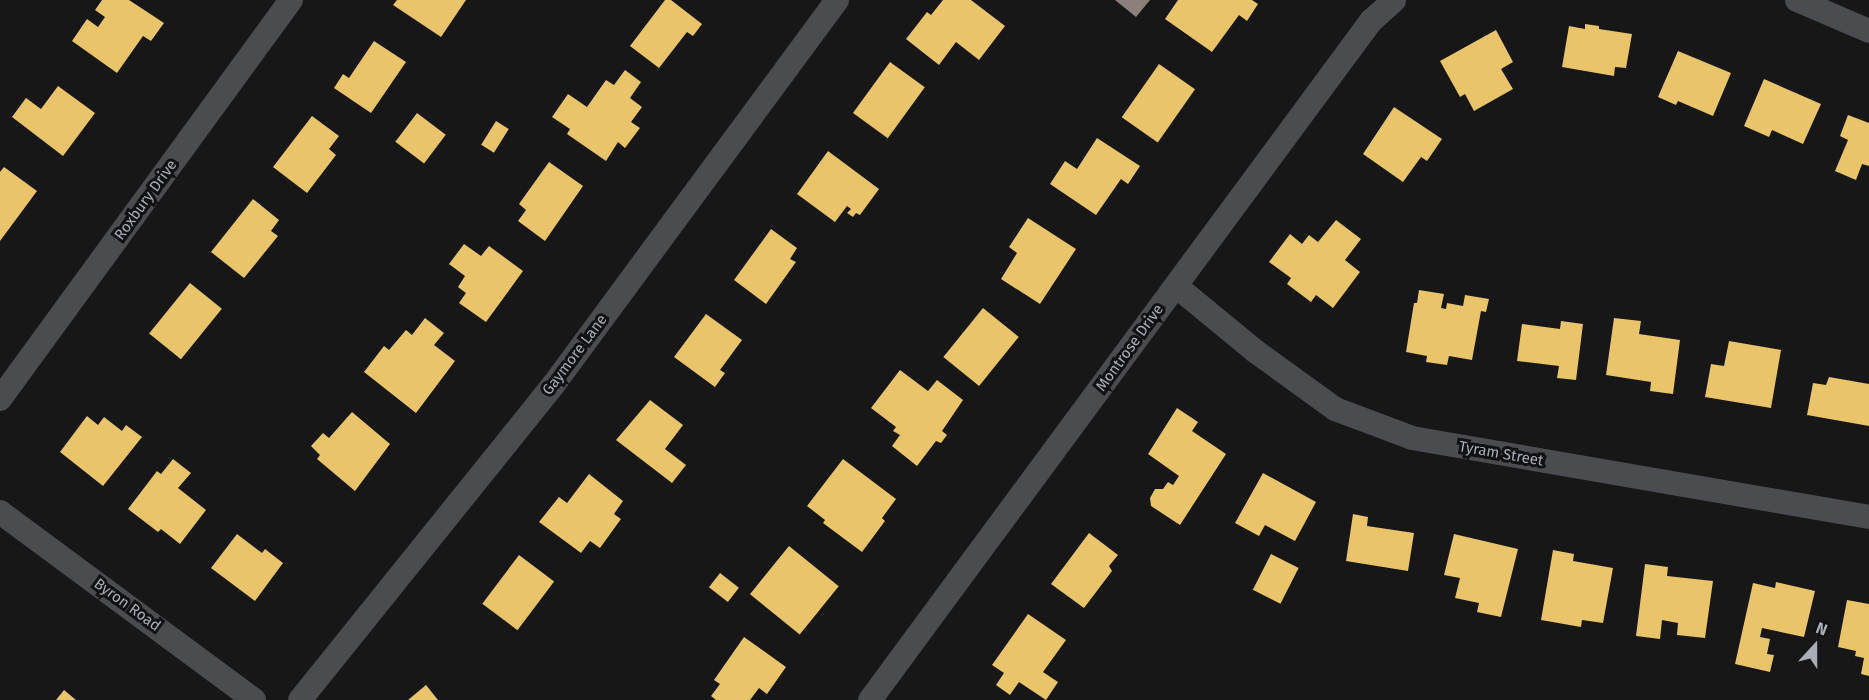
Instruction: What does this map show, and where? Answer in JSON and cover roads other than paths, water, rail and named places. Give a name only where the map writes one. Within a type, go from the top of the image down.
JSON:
[{"type":"street","name":"Roxbury Drive","points":[[0,399],[291,0]]},
{"type":"street","name":"Gaymore Lane","points":[[300,700],[554,384],[837,0]]},
{"type":"street","name":"Montrose Drive","points":[[870,700],[1371,21],[1394,0]]},
{"type":"street","points":[[1797,0],[1869,31]]},
{"type":"street","name":"Tyram Street","points":[[1176,286],[1255,351],[1335,409],[1412,438],[1869,517]]},
{"type":"street","name":"Byron Road","points":[[0,512],[254,700]]}]
